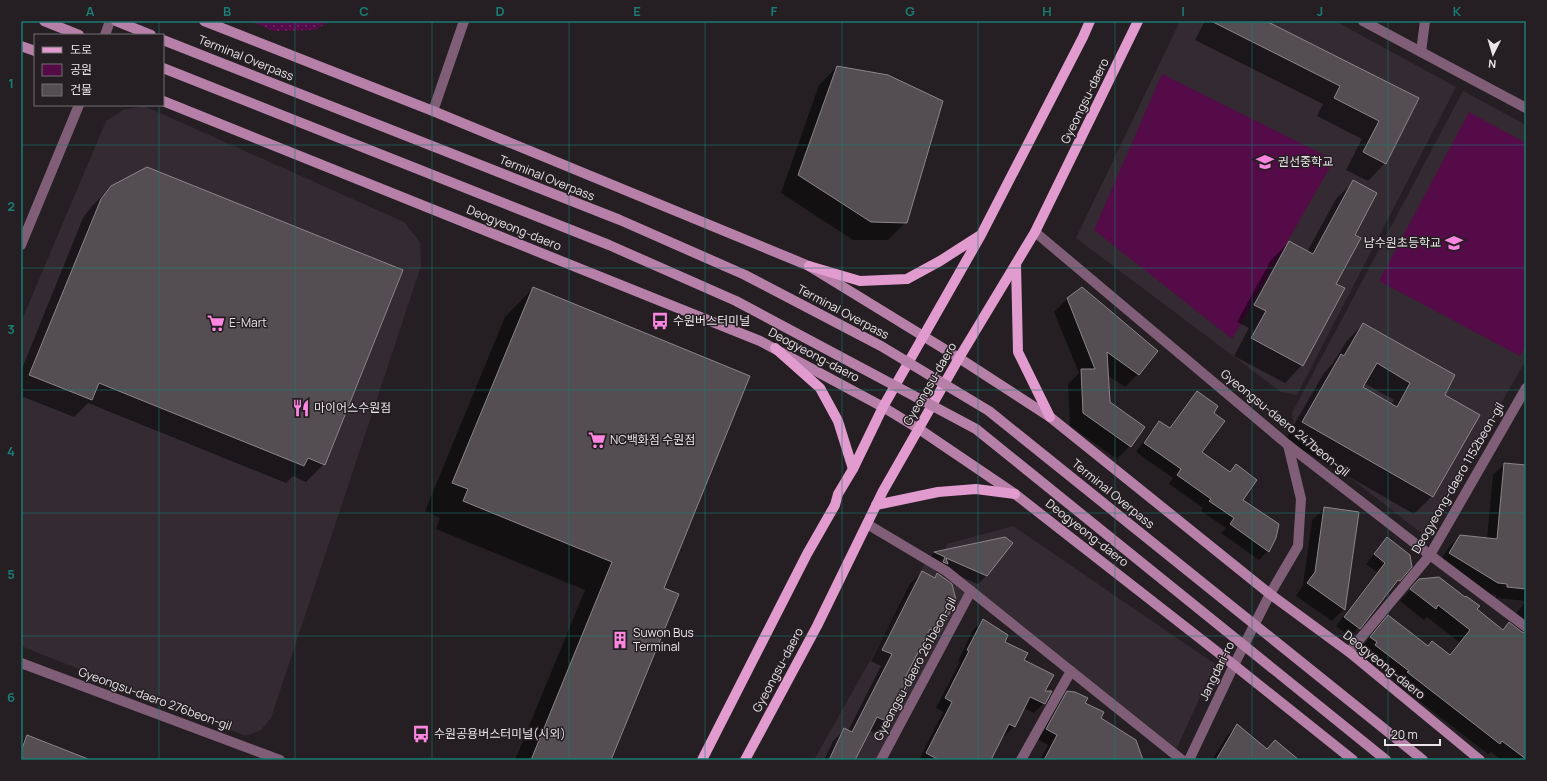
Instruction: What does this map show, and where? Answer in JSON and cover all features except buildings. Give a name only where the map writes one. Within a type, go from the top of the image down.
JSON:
[{"type":"main road","points":[[44,21],[76,34]]},
{"type":"main road","points":[[116,21],[149,34]]},
{"type":"main road","name":"Deogyeong-daero","points":[[204,21],[433,111],[809,266],[924,335],[1050,417],[1270,594],[1349,652],[1480,760]]},
{"type":"main road","points":[[702,760],[807,554],[835,505],[838,494],[883,407],[981,235],[1090,21]]},
{"type":"main road","name":"Gyeongsu-daero","points":[[745,760],[817,626],[876,505],[959,358],[1035,232],[1138,21]]},
{"type":"main road","name":"Terminal Overpass","points":[[164,40],[620,220],[745,275],[881,346],[989,411],[1423,760]]},
{"type":"main road","points":[[21,46],[34,51]]},
{"type":"main road","points":[[164,68],[610,245],[715,291],[976,428],[1386,760]]},
{"type":"main road","name":"Deogyeong-daero","points":[[164,101],[775,348],[883,407],[1015,494],[1353,760]]},
{"type":"main road","points":[[809,266],[860,281],[907,279],[940,261],[981,235]]},
{"type":"main road","points":[[1016,263],[1018,352],[1050,417]]},
{"type":"main road","points":[[775,348],[820,388],[838,421],[852,469]]},
{"type":"main road","points":[[876,505],[938,492],[976,489],[1015,494]]},
{"type":"street","points":[[105,34],[110,21]]},
{"type":"street","points":[[433,111],[464,21]]},
{"type":"street","points":[[1363,21],[1526,108]]},
{"type":"street","points":[[1421,52],[1425,21]]},
{"type":"street","points":[[21,245],[79,106]]},
{"type":"street","name":"Gyeongsu-daero 247beon-gil","points":[[1035,232],[1288,445],[1526,627]]},
{"type":"street","name":"Deogyeong-daero 1152beon-gil","points":[[1349,652],[1430,555],[1526,388]]},
{"type":"street","points":[[1270,594],[1298,546],[1301,499],[1288,445]]},
{"type":"street","name":"Gyeongsu-daero 261beon-gil","points":[[867,524],[946,571],[1182,760]]},
{"type":"street","name":"Gyeongsu-daero 261beon-gil","points":[[882,760],[971,591]]},
{"type":"street","name":"Jangdari-ro","points":[[1189,760],[1234,665],[1270,594]]},
{"type":"street","name":"Gyeongsu-daero 276beon-gil","points":[[21,664],[280,760]]},
{"type":"street","points":[[1021,760],[1071,671]]},
{"type":"shaded area","name":"권선중학교","points":[[1180,21],[1335,21],[1456,87],[1297,395],[1281,392],[1076,238]]},
{"type":"shaded area","name":"남수원초등학교","points":[[1463,91],[1526,125],[1526,360],[1425,536],[1296,435],[1292,413]]},
{"type":"shaded area","points":[[144,106],[404,222],[420,242],[421,266],[271,718],[261,730],[246,736],[21,646],[21,322],[106,121],[123,110]]},
{"type":"shaded area","points":[[1013,526],[1215,664],[1176,750],[940,561],[947,544]]},
{"type":"shaded area","points":[[925,563],[967,593],[878,760],[814,760]]},
{"type":"green space","points":[[250,21],[330,21],[315,30],[273,31]]},
{"type":"green space","points":[[1162,74],[1334,160],[1232,339],[1094,230]]},
{"type":"green space","points":[[1469,112],[1526,143],[1526,345],[1520,356],[1379,281]]},
{"type":"place","name":"권선중학교","points":[[1265,162]]},
{"type":"place","name":"남수원초등학교","points":[[1454,243]]},
{"type":"place","name":"수원버스터미널","points":[[660,321]]},
{"type":"place","name":"E-Mart","points":[[216,323]]},
{"type":"place","name":"마이어스수원점","points":[[301,408]]},
{"type":"place","name":"NC백화점 수원점","points":[[597,440]]},
{"type":"place","name":"Suwon Bus Terminal","points":[[620,640]]},
{"type":"place","name":"수원공용버스터미널(시외)","points":[[421,734]]}]
